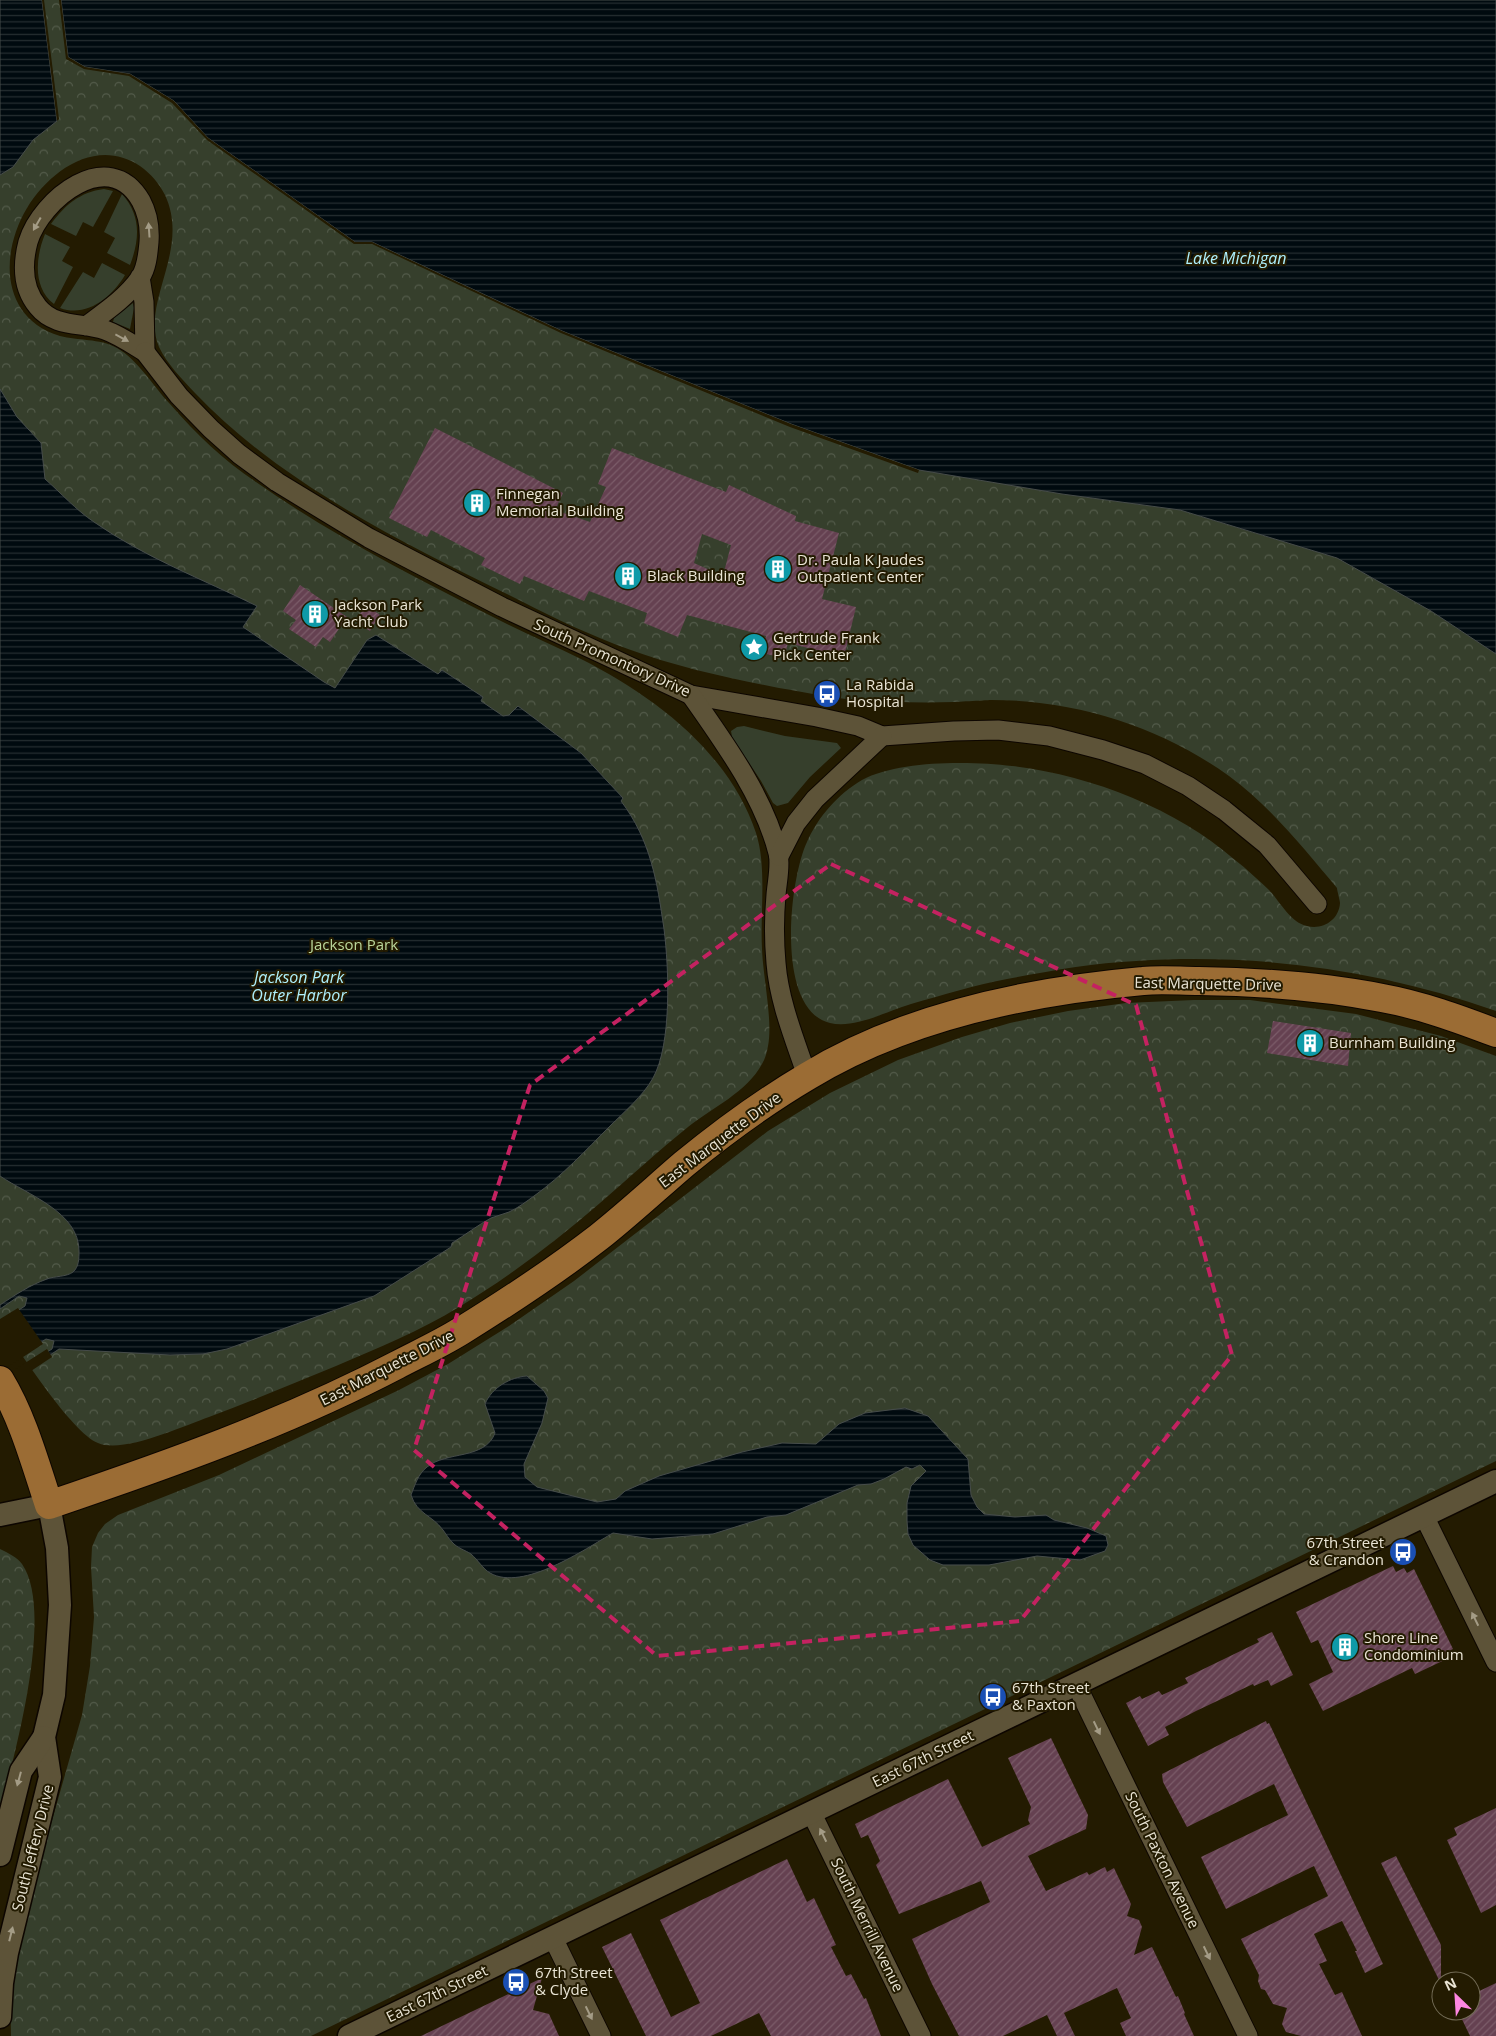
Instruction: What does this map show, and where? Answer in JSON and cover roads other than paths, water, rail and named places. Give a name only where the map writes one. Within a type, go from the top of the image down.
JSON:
[{"type":"main road","name":"East Marquette Drive","points":[[49,1505],[129,1478],[244,1435],[349,1390],[457,1334],[531,1286],[599,1237],[702,1150],[748,1115],[807,1076],[849,1053],[915,1026],[967,1012],[1071,990],[1147,980],[1235,981],[1312,986],[1384,998],[1446,1015],[1496,1033]]},
{"type":"main road","points":[[5,1389],[30,1449],[49,1505]]},
{"type":"street","name":"South Promontory Drive","points":[[86,326],[115,304],[140,278],[148,256],[150,229],[144,207],[136,194],[121,181],[113,178],[94,179],[73,186],[56,198],[43,214],[30,236],[25,253],[24,272],[26,284],[38,307],[60,322],[104,330],[124,339],[144,352],[179,396],[239,454],[277,482],[369,538],[502,607],[691,695],[817,717],[858,726],[882,736],[998,730],[1049,736],[1103,750],[1146,764],[1188,786],[1224,810],[1267,845],[1317,904]]},
{"type":"street","name":"South Promontory Drive","points":[[140,278],[144,302],[144,352]]},
{"type":"street","points":[[691,695],[726,744],[753,792],[770,827],[779,856],[775,912],[776,964],[784,1004],[807,1076]]},
{"type":"street","points":[[779,856],[796,823],[815,799],[882,736]]},
{"type":"street","name":"East 67th Street","points":[[349,2036],[812,1814],[1496,1481]]},
{"type":"street","name":"East Marquette Drive","points":[[0,1515],[49,1505]]},
{"type":"street","name":"South Jeffery Drive","points":[[0,1855],[21,1771],[44,1737],[54,1695],[60,1605],[57,1548],[49,1505]]},
{"type":"street","points":[[1424,1516],[1496,1662]]},
{"type":"street","name":"South Paxton Avenue","points":[[1076,1684],[1248,2036]]},
{"type":"street","name":"South Jeffery Drive","points":[[0,2017],[2,1984],[7,1953],[50,1777],[44,1737]]},
{"type":"street","name":"South Merrill Avenue","points":[[812,1814],[921,2036]]},
{"type":"street","points":[[553,1938],[601,2036]]},
{"type":"water","points":[[0,0],[42,0],[57,121],[33,140],[13,167],[0,175]]},
{"type":"water","name":"Lake Michigan","points":[[61,0],[1496,0],[1496,654],[1431,611],[1337,558],[1180,510],[1062,494],[919,470],[791,424],[562,331],[372,242],[355,242],[208,138],[174,101],[130,74],[85,67],[68,57]]},
{"type":"water","name":"Jackson Park Outer Harbor","points":[[0,389],[17,417],[41,443],[45,479],[75,507],[113,535],[133,546],[257,606],[243,627],[324,682],[335,688],[367,640],[376,635],[438,674],[442,670],[483,697],[481,701],[503,716],[509,715],[518,706],[581,753],[623,798],[621,801],[646,846],[655,878],[666,945],[668,1005],[659,1063],[649,1085],[633,1104],[564,1171],[534,1196],[509,1212],[491,1218],[481,1224],[452,1243],[451,1247],[374,1296],[227,1349],[203,1354],[170,1355],[59,1349],[0,1389],[0,1382],[52,1349],[54,1341],[46,1339],[0,1369],[0,1322],[25,1306],[27,1298],[19,1296],[0,1309],[0,1305],[35,1284],[73,1272],[78,1265],[79,1251],[77,1237],[71,1226],[61,1215],[50,1206],[0,1176]]},
{"type":"water","points":[[527,1376],[544,1391],[548,1398],[542,1423],[524,1464],[525,1477],[537,1487],[597,1502],[616,1499],[625,1491],[659,1476],[742,1452],[782,1443],[816,1444],[839,1424],[865,1413],[905,1408],[928,1416],[968,1459],[971,1495],[977,1507],[984,1514],[1015,1517],[1046,1515],[1054,1520],[1087,1528],[1106,1536],[1108,1545],[1105,1551],[1080,1560],[1037,1556],[989,1565],[943,1565],[930,1560],[913,1545],[908,1534],[907,1503],[911,1486],[926,1471],[920,1465],[912,1469],[906,1467],[884,1479],[871,1484],[858,1485],[786,1515],[767,1517],[713,1534],[652,1539],[613,1533],[570,1558],[536,1573],[519,1577],[504,1577],[490,1573],[471,1554],[454,1544],[439,1525],[417,1506],[411,1495],[419,1476],[427,1467],[435,1462],[474,1451],[490,1442],[495,1433],[485,1404],[488,1398],[503,1384],[515,1378]]},
{"type":"place","name":"Finnegan Memorial Building","points":[[477,503]]},
{"type":"place","name":"Dr. Paula K Jaudes Outpatient Center","points":[[778,569]]},
{"type":"place","name":"Black Building","points":[[628,576]]},
{"type":"place","name":"Jackson Park Yacht Club","points":[[315,614]]},
{"type":"place","name":"Gertrude Frank Pick Center","points":[[754,647]]},
{"type":"place","name":"La Rabida Hospital","points":[[827,694]]},
{"type":"place","name":"Burnham Building","points":[[1310,1043]]},
{"type":"place","name":"67th Street & Crandon","points":[[1403,1552]]},
{"type":"place","name":"Shore Line Condominium","points":[[1345,1647]]},
{"type":"place","name":"67th Street & Paxton","points":[[993,1697]]},
{"type":"place","name":"67th Street & Clyde","points":[[516,1982]]},
{"type":"park label","name":"Jackson Park","points":[[354,945]]}]
